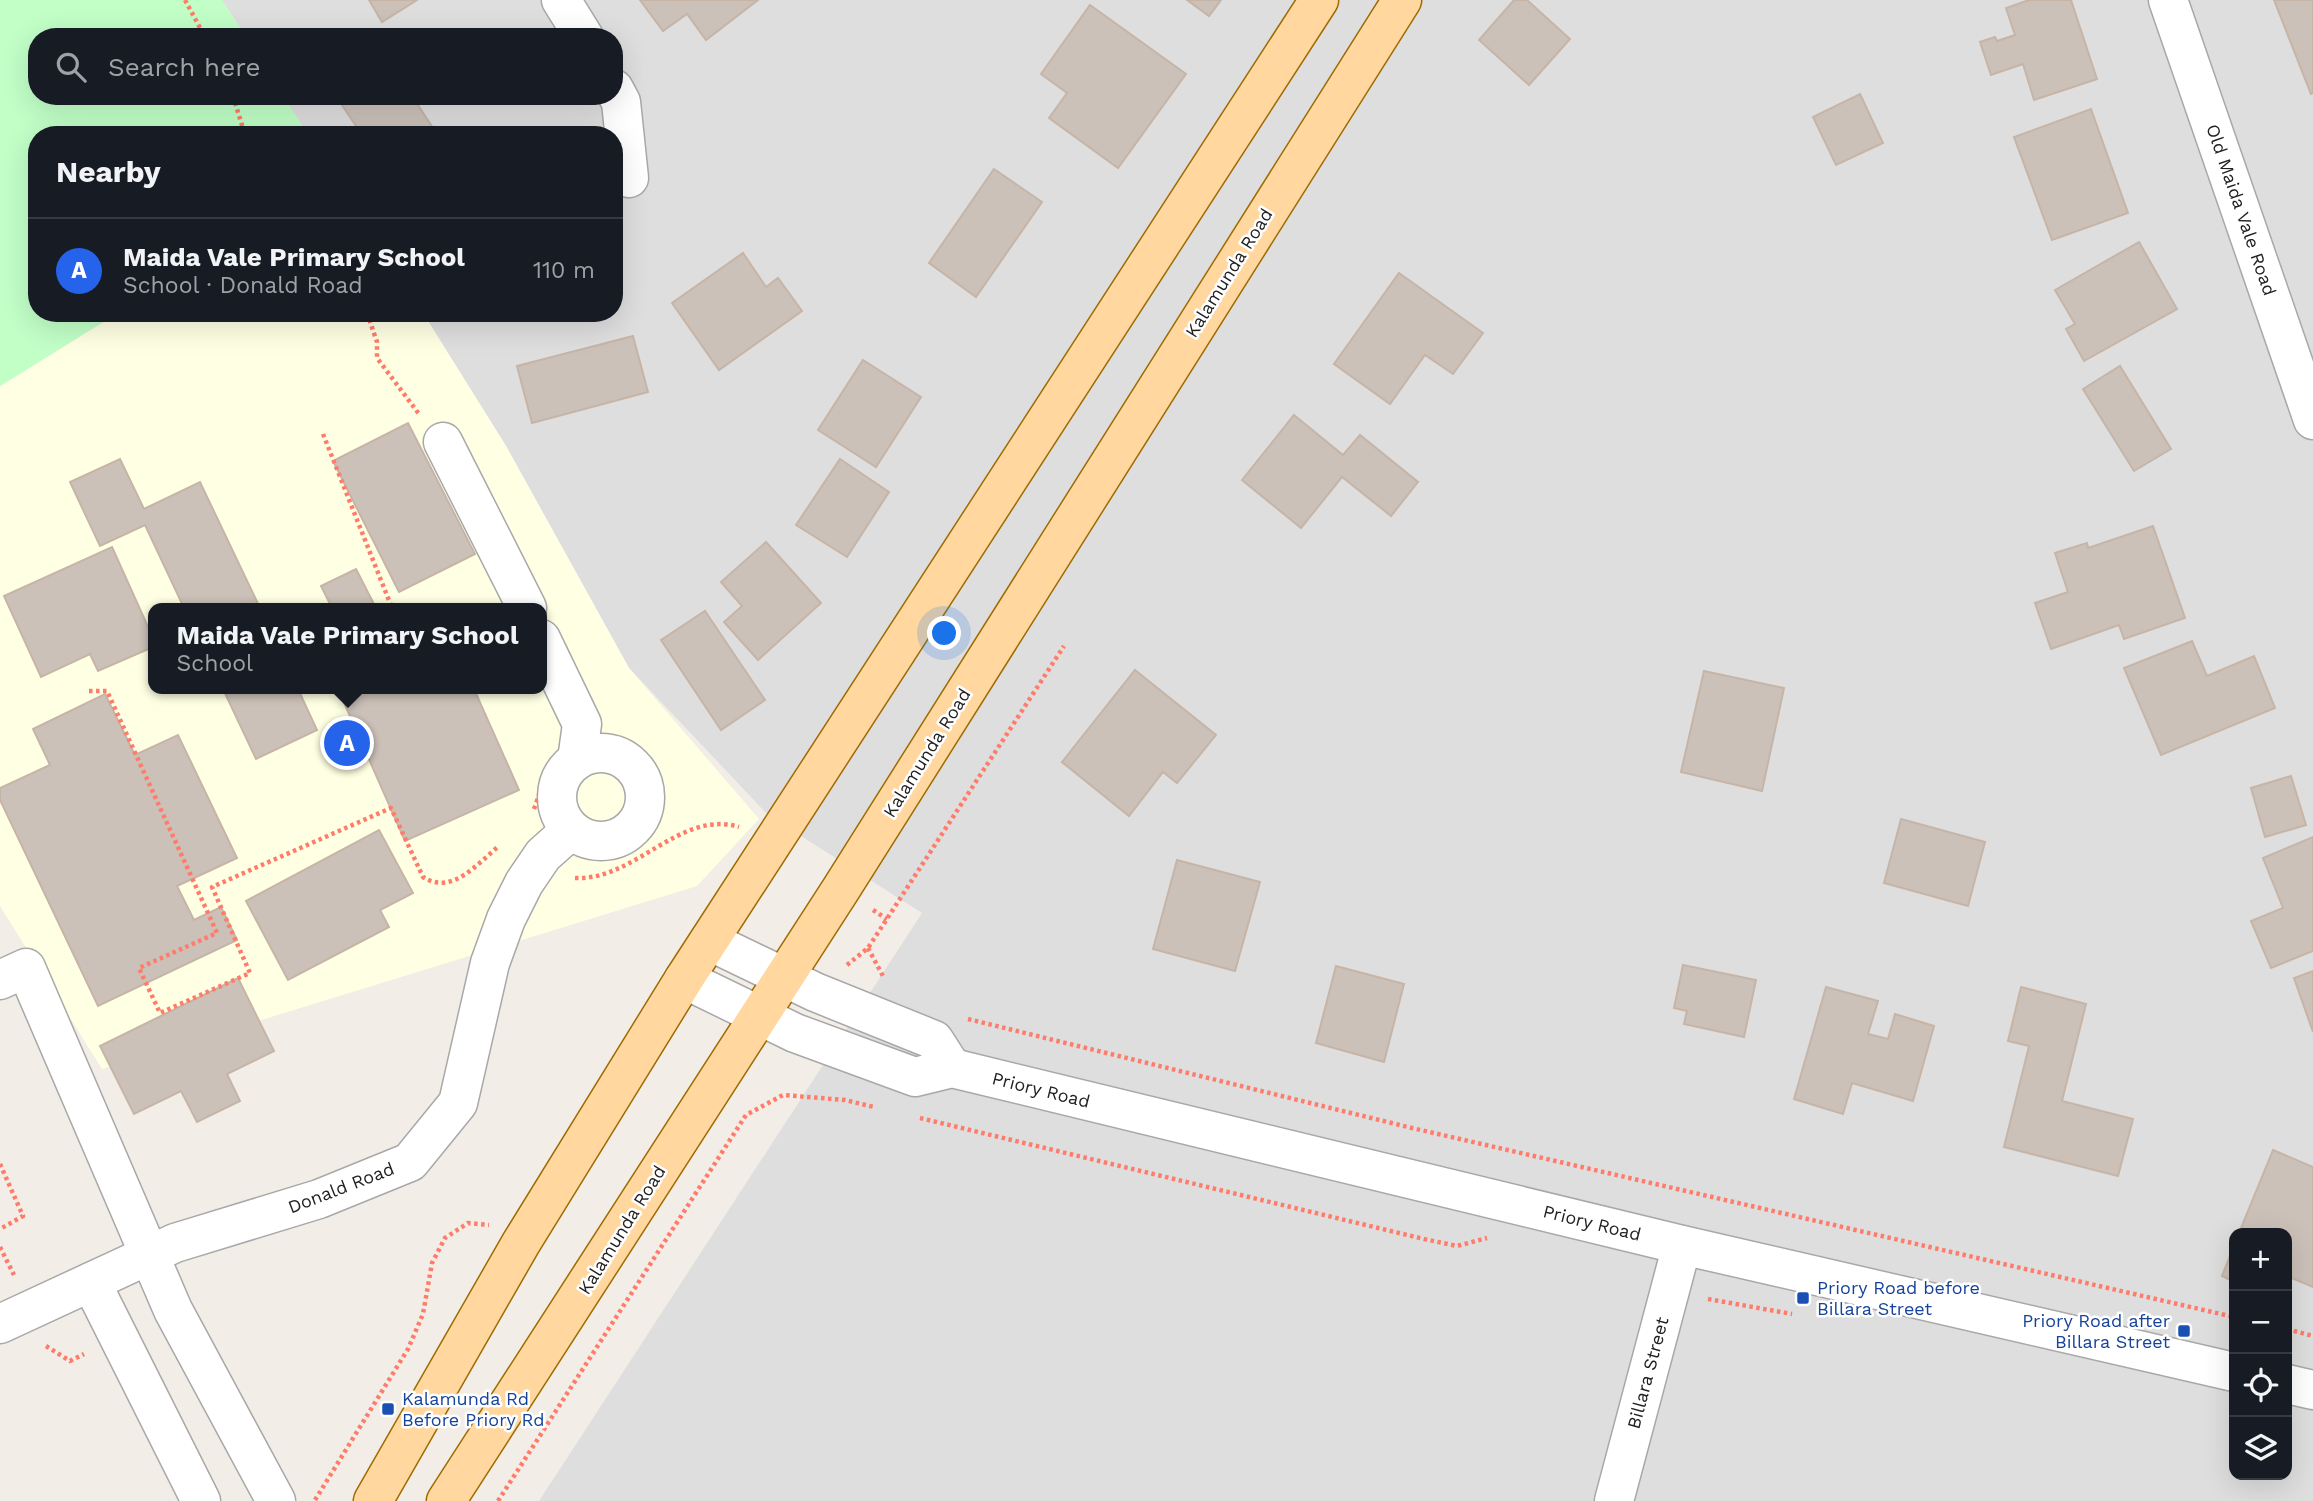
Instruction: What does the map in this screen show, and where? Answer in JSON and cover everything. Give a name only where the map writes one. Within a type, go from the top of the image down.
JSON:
[{"type":"main road","points":[[373,1501],[521,1243],[684,979],[1319,0]]},
{"type":"main road","name":"Kalamunda Road","points":[[446,1501],[760,1016],[1402,0]]},
{"type":"street","points":[[561,0],[578,28]]},
{"type":"street","name":"Old Maida Vale Road","points":[[2168,0],[2313,420]]},
{"type":"street","points":[[621,105],[629,178]]},
{"type":"street","points":[[443,442],[524,603]]},
{"type":"street","points":[[547,651],[582,724],[561,769]]},
{"type":"street","points":[[595,753],[624,759],[638,772],[645,801],[644,810],[634,828],[618,838],[588,840],[571,830],[562,819],[557,793],[567,769],[561,769],[595,753]]},
{"type":"street","name":"Donald Road","points":[[2,1318],[91,1282],[175,1243],[320,1199],[410,1162],[458,1102],[490,963],[506,919],[524,883],[543,855],[571,830]]},
{"type":"street","points":[[709,941],[783,978],[934,1040],[952,1068]]},
{"type":"street","points":[[0,980],[26,968],[173,1310],[258,1473],[276,1501]]},
{"type":"street","name":"Priory Road","points":[[684,979],[795,1033],[915,1077],[952,1068],[1682,1245],[2229,1371]]},
{"type":"street","name":"Billara Street","points":[[1614,1501],[1682,1245]]},
{"type":"street","points":[[91,1282],[201,1501]]},
{"type":"street","points":[[2292,1385],[2313,1390]]},
{"type":"path","points":[[185,0],[200,28]]},
{"type":"path","points":[[236,105],[242,126]]},
{"type":"path","points":[[370,322],[377,342],[377,358],[386,374],[443,442]]},
{"type":"path","points":[[323,434],[390,603]]},
{"type":"path","points":[[887,919],[1065,646]]},
{"type":"path","points":[[89,691],[107,691],[217,933],[139,968],[160,1013],[250,973],[212,887],[391,808],[423,877],[430,882],[455,881],[503,844]]},
{"type":"path","points":[[561,769],[522,829],[543,855],[571,877],[584,878],[621,869],[678,836],[712,822],[746,830]]},
{"type":"path","points":[[868,947],[885,980]]},
{"type":"path","points":[[965,1018],[1412,1128],[2229,1316]]},
{"type":"path","points":[[498,1501],[746,1115],[783,1095],[845,1100],[885,1109]]},
{"type":"path","points":[[912,1116],[1435,1242],[1457,1246],[1496,1234]]},
{"type":"path","points":[[0,1164],[23,1216],[0,1229]]},
{"type":"path","points":[[315,1501],[408,1349],[423,1314],[432,1262],[446,1238],[468,1223],[481,1222],[497,1228]]},
{"type":"path","points":[[1669,1292],[1800,1315]]},
{"type":"path","points":[[2292,1330],[2313,1336]]},
{"type":"shaded area","points":[[222,0],[2313,0],[2313,1501],[539,1501],[922,913],[768,815],[629,668],[506,446],[429,322],[623,322],[623,126],[302,126],[289,105],[623,105],[623,28],[240,28]]},
{"type":"shaded area","points":[[103,322],[429,322],[506,446],[629,668],[759,819],[697,886],[102,1069],[0,906],[0,386]]},
{"type":"green space","points":[[0,0],[222,0],[240,28],[28,28],[28,105],[289,105],[302,126],[28,126],[28,322],[103,322],[0,386]]},
{"type":"building","points":[[369,0],[417,0],[382,22]]},
{"type":"building","points":[[640,0],[758,0],[706,40],[687,14],[663,31]]},
{"type":"building","points":[[1187,0],[1221,0],[1209,16]]},
{"type":"building","points":[[1514,0],[1527,0],[1570,39],[1529,85],[1479,40]]},
{"type":"building","points":[[2029,0],[2071,0],[2097,79],[2034,100],[2023,64],[1991,75],[1980,42],[1995,37],[1997,41],[2015,35],[2006,8]]},
{"type":"building","points":[[2274,0],[2313,0],[2311,94]]},
{"type":"building","points":[[1090,5],[1186,74],[1118,168],[1049,118],[1067,93],[1041,74]]},
{"type":"building","points":[[1860,94],[1883,143],[1836,165],[1813,117]]},
{"type":"building","points":[[342,105],[418,105],[432,126],[356,126]]},
{"type":"building","points":[[2091,109],[2128,213],[2052,240],[2014,137]]},
{"type":"building","points":[[994,169],[1042,202],[976,297],[929,263]]},
{"type":"building","points":[[2139,242],[2177,309],[2084,361],[2066,329],[2075,324],[2055,290]]},
{"type":"building","points":[[743,253],[766,287],[778,278],[802,311],[719,370],[672,303]]},
{"type":"building","points":[[1399,273],[1483,333],[1453,374],[1425,355],[1390,404],[1334,364]]},
{"type":"building","points":[[633,336],[648,392],[532,423],[517,366]]},
{"type":"building","points":[[863,360],[921,397],[876,467],[818,430]]},
{"type":"building","points":[[2120,366],[2171,449],[2134,471],[2083,389]]},
{"type":"building","points":[[1294,415],[1343,455],[1360,435],[1418,482],[1391,516],[1342,477],[1301,528],[1242,480]]},
{"type":"building","points":[[408,423],[475,554],[399,592],[333,461]]},
{"type":"building","points":[[120,459],[144,509],[200,482],[258,603],[182,603],[145,525],[100,546],[70,482]]},
{"type":"building","points":[[840,459],[889,492],[847,557],[796,525]]},
{"type":"building","points":[[2153,526],[2185,618],[2124,639],[2119,625],[2051,649],[2035,603],[2068,592],[2055,553],[2087,543],[2088,548]]},
{"type":"building","points":[[766,542],[821,603],[758,660],[724,622],[742,606],[721,582]]},
{"type":"building","points":[[112,547],[148,627],[148,649],[98,671],[90,654],[41,677],[4,596]]},
{"type":"building","points":[[356,569],[373,603],[330,603],[321,586]]},
{"type":"building","points":[[705,611],[765,700],[721,730],[661,640]]},
{"type":"building","points":[[2192,641],[2207,676],[2254,656],[2275,708],[2161,755],[2124,668]]},
{"type":"building","points":[[1135,670],[1216,735],[1177,783],[1163,772],[1129,816],[1062,762]]},
{"type":"building","points":[[1704,671],[1784,688],[1762,791],[1681,772]]},
{"type":"building","points":[[105,694],[135,755],[178,735],[237,858],[177,886],[194,920],[221,907],[237,940],[98,1006],[0,800],[0,788],[50,765],[33,729]]},
{"type":"building","points":[[225,694],[300,694],[317,730],[256,759]]},
{"type":"building","points":[[340,694],[476,694],[519,790],[405,841]]},
{"type":"building","points":[[2291,776],[2306,825],[2265,837],[2251,788]]},
{"type":"building","points":[[1901,819],[1985,842],[1968,906],[1884,883]]},
{"type":"building","points":[[379,830],[413,893],[380,910],[389,927],[288,980],[246,901]]},
{"type":"building","points":[[2313,837],[2313,951],[2271,968],[2251,921],[2283,908],[2263,858]]},
{"type":"building","points":[[1177,860],[1260,882],[1235,971],[1153,949]]},
{"type":"building","points":[[1683,965],[1756,980],[1744,1037],[1684,1024],[1687,1011],[1674,1008]]},
{"type":"building","points":[[1336,966],[1404,984],[1384,1062],[1316,1043]]},
{"type":"building","points":[[2313,971],[2313,1032],[2294,978]]},
{"type":"building","points":[[238,978],[274,1051],[227,1074],[240,1101],[197,1122],[181,1091],[134,1114],[100,1046]]},
{"type":"building","points":[[1826,987],[1878,1001],[1868,1034],[1888,1039],[1895,1014],[1934,1026],[1913,1101],[1852,1083],[1843,1114],[1794,1099]]},
{"type":"building","points":[[2021,987],[2086,1004],[2062,1101],[2133,1119],[2118,1176],[2004,1147],[2029,1046],[2008,1041]]},
{"type":"building","points":[[2273,1150],[2313,1167],[2313,1287],[2292,1278],[2292,1228],[2241,1228]]},
{"type":"building","points":[[2229,1258],[2229,1280],[2222,1276]]},
{"type":"place","name":"Maida Vale Primary School","points":[[347,743]]},
{"type":"place","name":"Priory Road before Billara Street","points":[[1803,1298]]},
{"type":"place","name":"Priory Road after Billara Street","points":[[2184,1331]]},
{"type":"place","name":"Kalamunda Rd Before Priory Rd","points":[[388,1409]]}]
